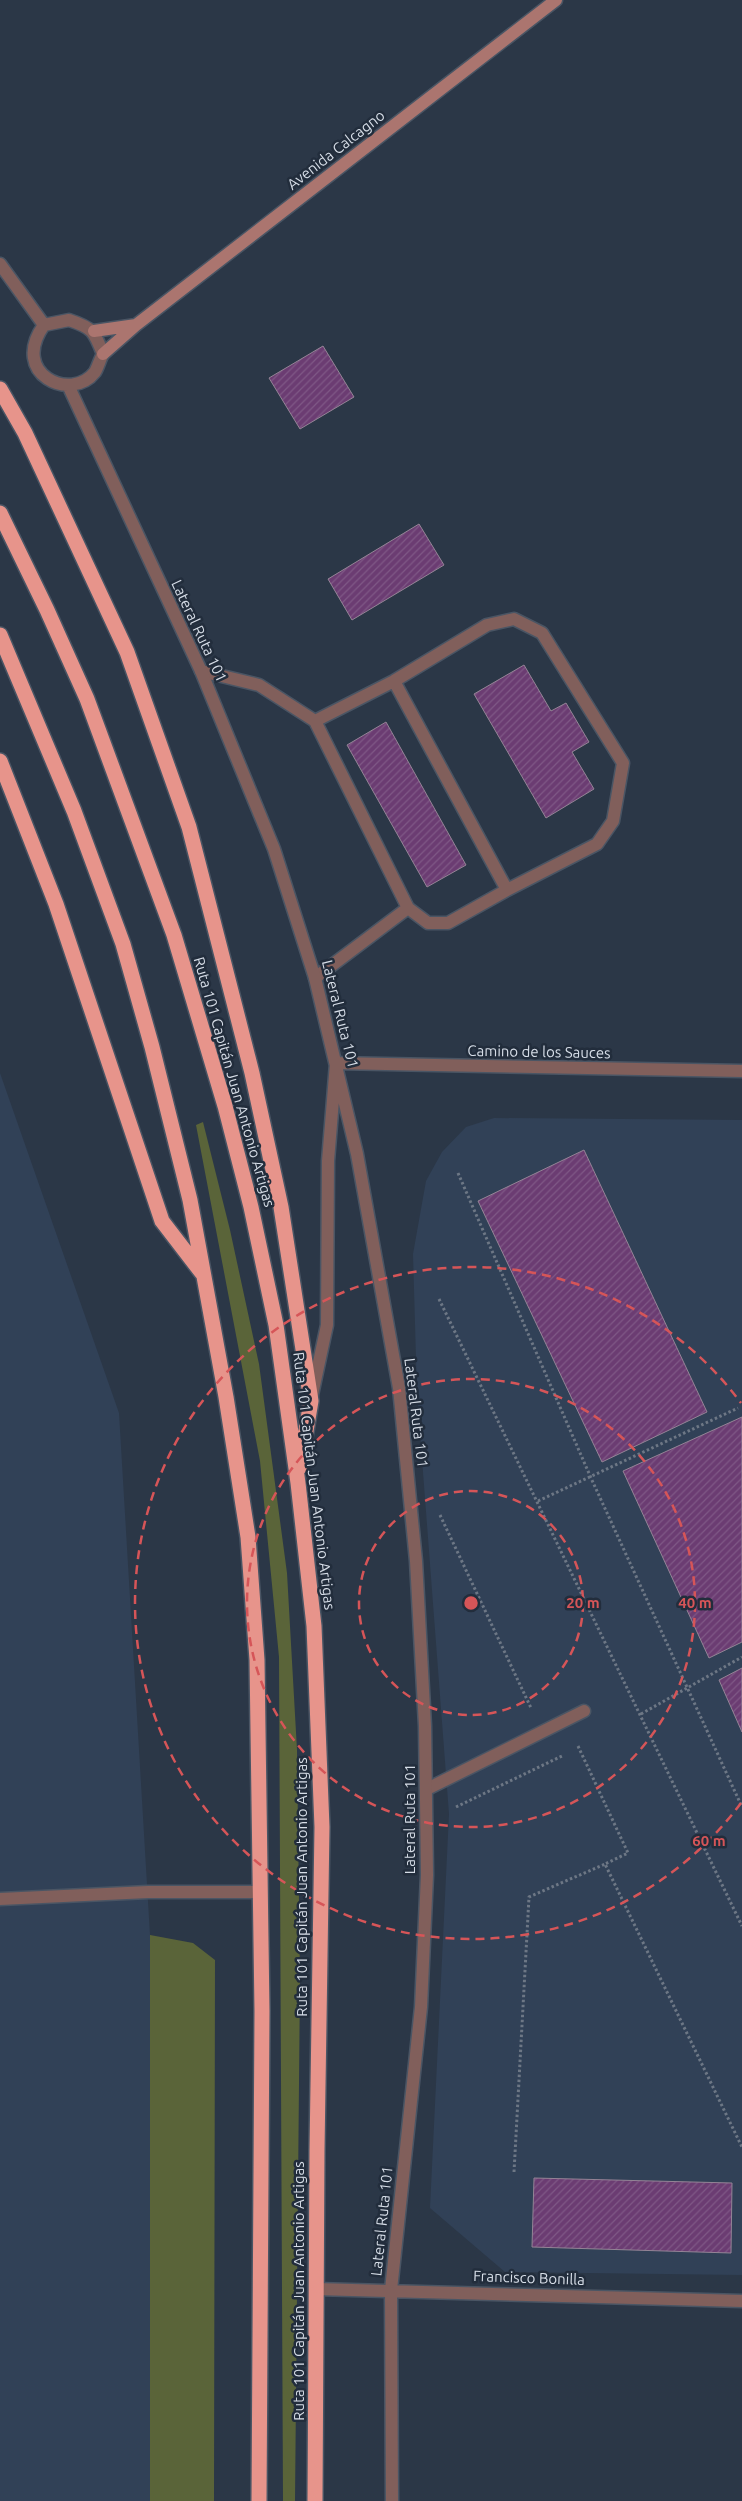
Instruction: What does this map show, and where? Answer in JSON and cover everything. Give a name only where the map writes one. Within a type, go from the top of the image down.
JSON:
[{"type":"highway","points":[[0,389],[25,433],[127,652],[189,827],[249,1064],[282,1207],[311,1401],[298,1483]]},
{"type":"highway","name":"Ruta 101 Capitán Juan Antonio Artigas","points":[[0,513],[87,699],[174,935],[225,1106],[251,1207],[276,1325],[298,1483],[314,1626],[322,1827],[315,2501]]},
{"type":"highway","points":[[0,634],[74,811],[123,944],[152,1047],[190,1200],[226,1397],[248,1537],[257,1660],[261,1892],[259,2501]]},
{"type":"highway","points":[[0,760],[56,904],[162,1221],[204,1276]]},
{"type":"street","name":"Avenida Calcagno","points":[[102,354],[136,325],[556,0]]},
{"type":"street","points":[[0,264],[44,325]]},
{"type":"street","points":[[69,320],[86,325],[94,331],[102,354],[94,372],[81,382],[68,385],[49,380],[37,368],[32,354],[36,336],[44,325],[69,320]]},
{"type":"street","name":"Avenida Calcagno","points":[[94,331],[136,325]]},
{"type":"street","name":"Lateral Ruta 101","points":[[68,385],[201,671],[274,849],[315,978],[336,1063],[357,1154],[399,1388],[416,1561],[426,1726],[427,1875],[420,2006],[391,2290],[392,2501]]},
{"type":"street","points":[[201,671],[259,685],[315,721],[408,908],[428,923],[448,924],[507,890],[597,844],[614,821],[623,763],[542,633],[514,619],[487,625],[394,681],[315,721]]},
{"type":"street","points":[[394,681],[507,890]]},
{"type":"street","points":[[315,978],[408,908]]},
{"type":"street","points":[[311,1401],[327,1325],[328,1161],[336,1063]]},
{"type":"street","name":"Camino de los Sauces","points":[[336,1063],[742,1071]]},
{"type":"street","points":[[426,1789],[584,1711]]},
{"type":"street","points":[[0,1899],[148,1892],[261,1892]]},
{"type":"street","name":"Francisco Bonilla","points":[[316,2289],[742,2301]]},
{"type":"path","points":[[458,1173],[591,1478],[742,1807]]},
{"type":"path","points":[[440,1299],[742,1926]]},
{"type":"path","points":[[538,1501],[738,1408]]},
{"type":"path","points":[[440,1515],[532,1710],[538,1708]]},
{"type":"path","points":[[641,1714],[742,1657]]},
{"type":"path","points":[[514,2172],[529,1897],[628,1853],[578,1746]]},
{"type":"path","points":[[456,1807],[564,1755]]},
{"type":"path","points":[[605,1864],[742,2147]]},
{"type":"shaded area","points":[[0,1073],[119,1413],[150,1935],[150,2501],[0,2501]]},
{"type":"shaded area","points":[[494,1118],[742,1120],[742,2275],[505,2272],[430,2208],[449,1814],[417,1393],[413,1254],[426,1181],[442,1152],[466,1127]]},
{"type":"green space","points":[[203,1122],[230,1230],[259,1364],[287,1573],[297,1750],[300,1979],[295,2501],[283,2501],[279,1657],[260,1461],[196,1125]]},
{"type":"green space","points":[[150,1935],[193,1943],[215,1960],[214,2501],[150,2501]]},
{"type":"building","points":[[323,346],[354,397],[300,429],[269,378]]},
{"type":"building","points":[[419,524],[444,565],[352,620],[328,579]]},
{"type":"building","points":[[524,665],[551,711],[566,703],[589,742],[572,752],[594,789],[546,818],[474,694]]},
{"type":"building","points":[[386,722],[466,865],[427,887],[347,745]]},
{"type":"building","points":[[584,1150],[707,1412],[602,1462],[478,1201]]},
{"type":"building","points":[[742,1417],[742,1642],[709,1658],[623,1471]]},
{"type":"building","points":[[742,1668],[742,1732],[719,1680]]},
{"type":"building","points":[[534,2178],[732,2183],[731,2253],[532,2247]]}]
